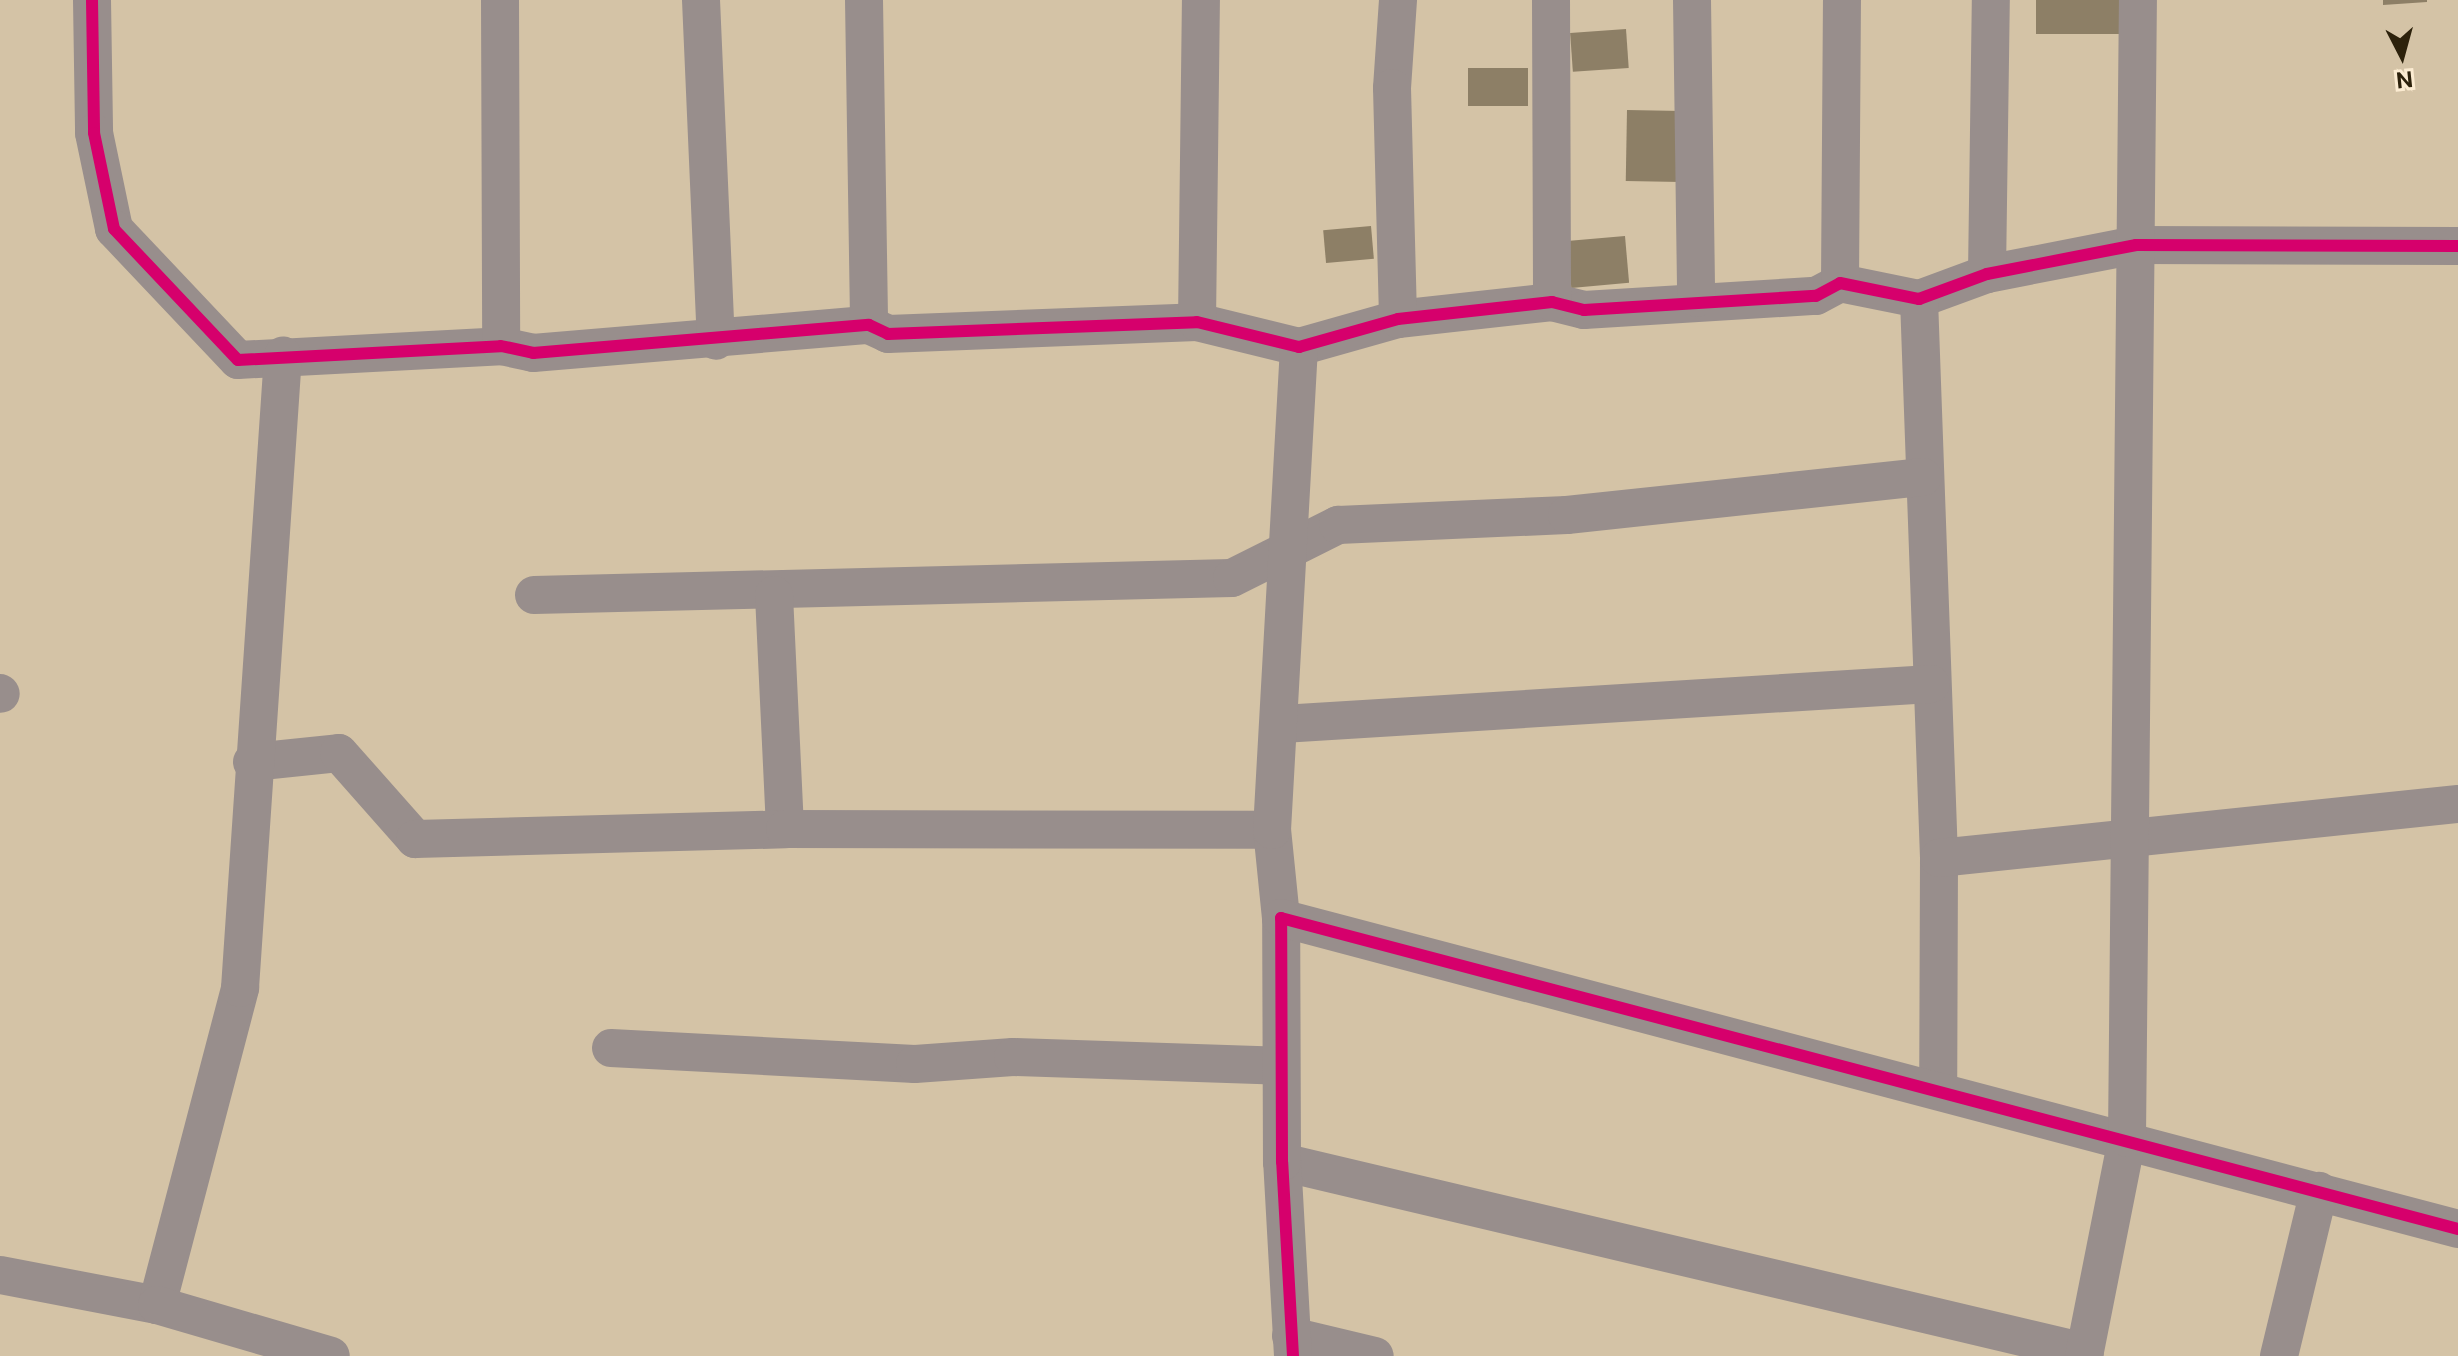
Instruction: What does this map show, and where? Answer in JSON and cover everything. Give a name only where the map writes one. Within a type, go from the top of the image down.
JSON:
[{"type":"street","points":[[92,0],[94,133],[114,229],[238,360],[283,355],[501,346],[533,353],[716,341],[869,325],[888,334],[1197,322],[1299,347],[1398,319],[1552,302],[1584,310],[1696,298],[1816,296],[1840,283],[1919,299],[1987,274],[2136,245],[2458,246]]},
{"type":"street","points":[[500,0],[501,346]]},
{"type":"street","points":[[701,0],[716,341]]},
{"type":"street","points":[[864,0],[869,325]]},
{"type":"street","points":[[1197,322],[1201,0]]},
{"type":"street","points":[[1398,0],[1392,88],[1398,319]]},
{"type":"street","points":[[1551,0],[1552,302]]},
{"type":"street","points":[[1692,0],[1696,298]]},
{"type":"street","points":[[1840,283],[1842,0]]},
{"type":"street","points":[[1987,274],[1991,0]]},
{"type":"street","points":[[1282,1162],[2085,1354],[2127,1138],[2138,0]]},
{"type":"street","points":[[1919,299],[1939,858],[1938,1089]]},
{"type":"street","points":[[1299,347],[1285,552],[1282,724],[1272,830],[1281,918],[1282,1162],[1292,1346],[1375,1356]]},
{"type":"street","points":[[157,1305],[240,988],[252,762],[283,355]]},
{"type":"street","points":[[534,595],[774,595],[1232,578],[1338,525],[1567,515],[1923,477]]},
{"type":"street","points":[[774,595],[785,829]]},
{"type":"street","points":[[1282,724],[1931,684]]},
{"type":"street","points":[[252,762],[339,753],[415,839],[785,829],[1272,830]]},
{"type":"street","points":[[1939,858],[2130,842],[2458,804]]},
{"type":"street","points":[[1281,918],[2127,1138],[2458,1229]]},
{"type":"street","points":[[611,1048],[915,1064],[1013,1057],[1281,1066]]},
{"type":"street","points":[[2279,1356],[2319,1191]]},
{"type":"street","points":[[0,1275],[157,1305],[331,1356]]},
{"type":"building","points":[[2036,0],[2124,0],[2124,34],[2036,34]]},
{"type":"building","points":[[2383,0],[2427,0],[2427,2],[2383,5]]},
{"type":"building","points":[[1626,29],[1629,68],[1573,72],[1570,33]]},
{"type":"building","points":[[1468,68],[1528,68],[1528,106],[1468,106]]},
{"type":"building","points":[[1627,110],[1682,111],[1681,182],[1626,181]]},
{"type":"building","points":[[1371,226],[1374,259],[1326,263],[1323,230]]},
{"type":"building","points":[[1625,236],[1629,283],[1571,288],[1567,241]]},
{"type":"cycle path","points":[[92,0],[94,133],[114,229],[238,360],[501,346],[533,353],[869,325],[888,334],[1197,322],[1299,347],[1398,319],[1552,302],[1584,310],[1816,296],[1840,283],[1919,299],[1987,274],[2136,245],[2458,246]]},
{"type":"cycle path","points":[[1293,1356],[1282,1162],[1281,918],[2458,1229]]}]
